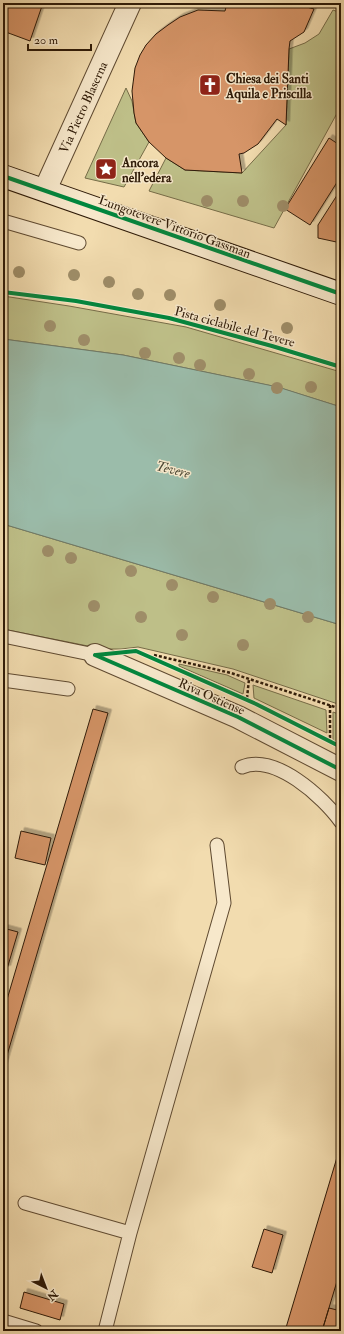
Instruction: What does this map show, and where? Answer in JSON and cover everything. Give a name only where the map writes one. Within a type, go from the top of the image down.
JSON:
[{"type":"street","name":"Via Pietro Blaserna","points":[[45,190],[130,3]]},
{"type":"street","name":"Lungotevere Vittorio Gassman","points":[[3,176],[341,294]]},
{"type":"street","name":"Riva Ostiense","points":[[95,655],[238,717],[341,770]]},
{"type":"lane","points":[[3,221],[79,243]]},
{"type":"lane","name":"Riva Ostiense","points":[[3,636],[95,655]]},
{"type":"lane","points":[[3,680],[68,689]]},
{"type":"lane","points":[[242,767],[256,763],[275,768],[285,773],[317,796],[341,822]]},
{"type":"lane","points":[[105,1331],[130,1233],[224,903],[217,845]]},
{"type":"lane","points":[[25,1203],[130,1233]]},
{"type":"lane","points":[[3,1321],[36,1331]]},
{"type":"path","points":[[151,656],[157,660]]},
{"type":"path","points":[[151,656],[231,673],[341,709]]},
{"type":"path","points":[[240,697],[249,701],[249,679]]},
{"type":"path","points":[[330,705],[330,741]]},
{"type":"path","points":[[324,738],[336,744]]},
{"type":"green space","points":[[333,10],[341,13],[341,106],[274,228],[149,191],[166,158],[185,170],[242,173],[286,125],[289,49],[305,43],[319,34]]},
{"type":"green space","points":[[126,88],[132,101],[136,123],[149,142],[124,187],[85,178]]},
{"type":"green space","points":[[3,296],[186,327],[341,372],[341,407],[277,387],[123,355],[3,339]]},
{"type":"green space","points":[[3,524],[341,625],[341,705],[233,669],[138,647],[103,649],[3,629]]},
{"type":"green space","points":[[179,664],[227,675],[245,683],[243,694],[179,666]]},
{"type":"green space","points":[[253,685],[326,710],[327,733],[254,698]]},
{"type":"green space","points":[[333,712],[341,715],[341,744],[333,740]]},
{"type":"water","name":"Tevere","points":[[3,339],[123,355],[278,387],[341,407],[341,625],[3,524]]},
{"type":"building","points":[[3,3],[43,3],[30,41],[3,31]]},
{"type":"building","name":"Chiesa dei Santi Aquila e Priscilla","points":[[227,3],[292,3],[314,9],[304,32],[290,41],[286,125],[277,119],[258,144],[244,153],[239,154],[242,173],[185,170],[166,158],[149,142],[136,123],[132,91],[135,68],[146,45],[156,34],[168,25],[180,17],[198,10],[225,11]]},
{"type":"building","points":[[329,138],[341,146],[341,176],[310,225],[285,209]]},
{"type":"building","points":[[341,189],[341,243],[318,238],[318,225]]},
{"type":"building","points":[[93,709],[108,713],[3,1069],[3,1013]]},
{"type":"building","points":[[21,831],[51,838],[45,865],[15,858]]},
{"type":"building","points":[[3,928],[18,932],[7,969],[3,968]]},
{"type":"building","points":[[341,1144],[341,1268],[322,1331],[285,1331]]},
{"type":"building","points":[[264,1229],[283,1235],[272,1273],[252,1267]]},
{"type":"building","points":[[24,1292],[64,1304],[60,1320],[20,1308]]},
{"type":"building","points":[[329,1308],[341,1311],[341,1331],[322,1331]]},
{"type":"cycle path","points":[[3,176],[341,294]]},
{"type":"cycle path","name":"Pista ciclabile del Tevere","points":[[3,292],[76,301],[169,318],[272,346],[341,367]]},
{"type":"cycle path","points":[[96,655],[136,651],[256,704],[341,747]]},
{"type":"cycle path","points":[[95,655],[238,717],[341,770]]},
{"type":"place","name":"Chiesa dei Santi Aquila e Priscilla","points":[[210,85]]},
{"type":"place","name":"Ancora nell'edera","points":[[106,169]]}]
